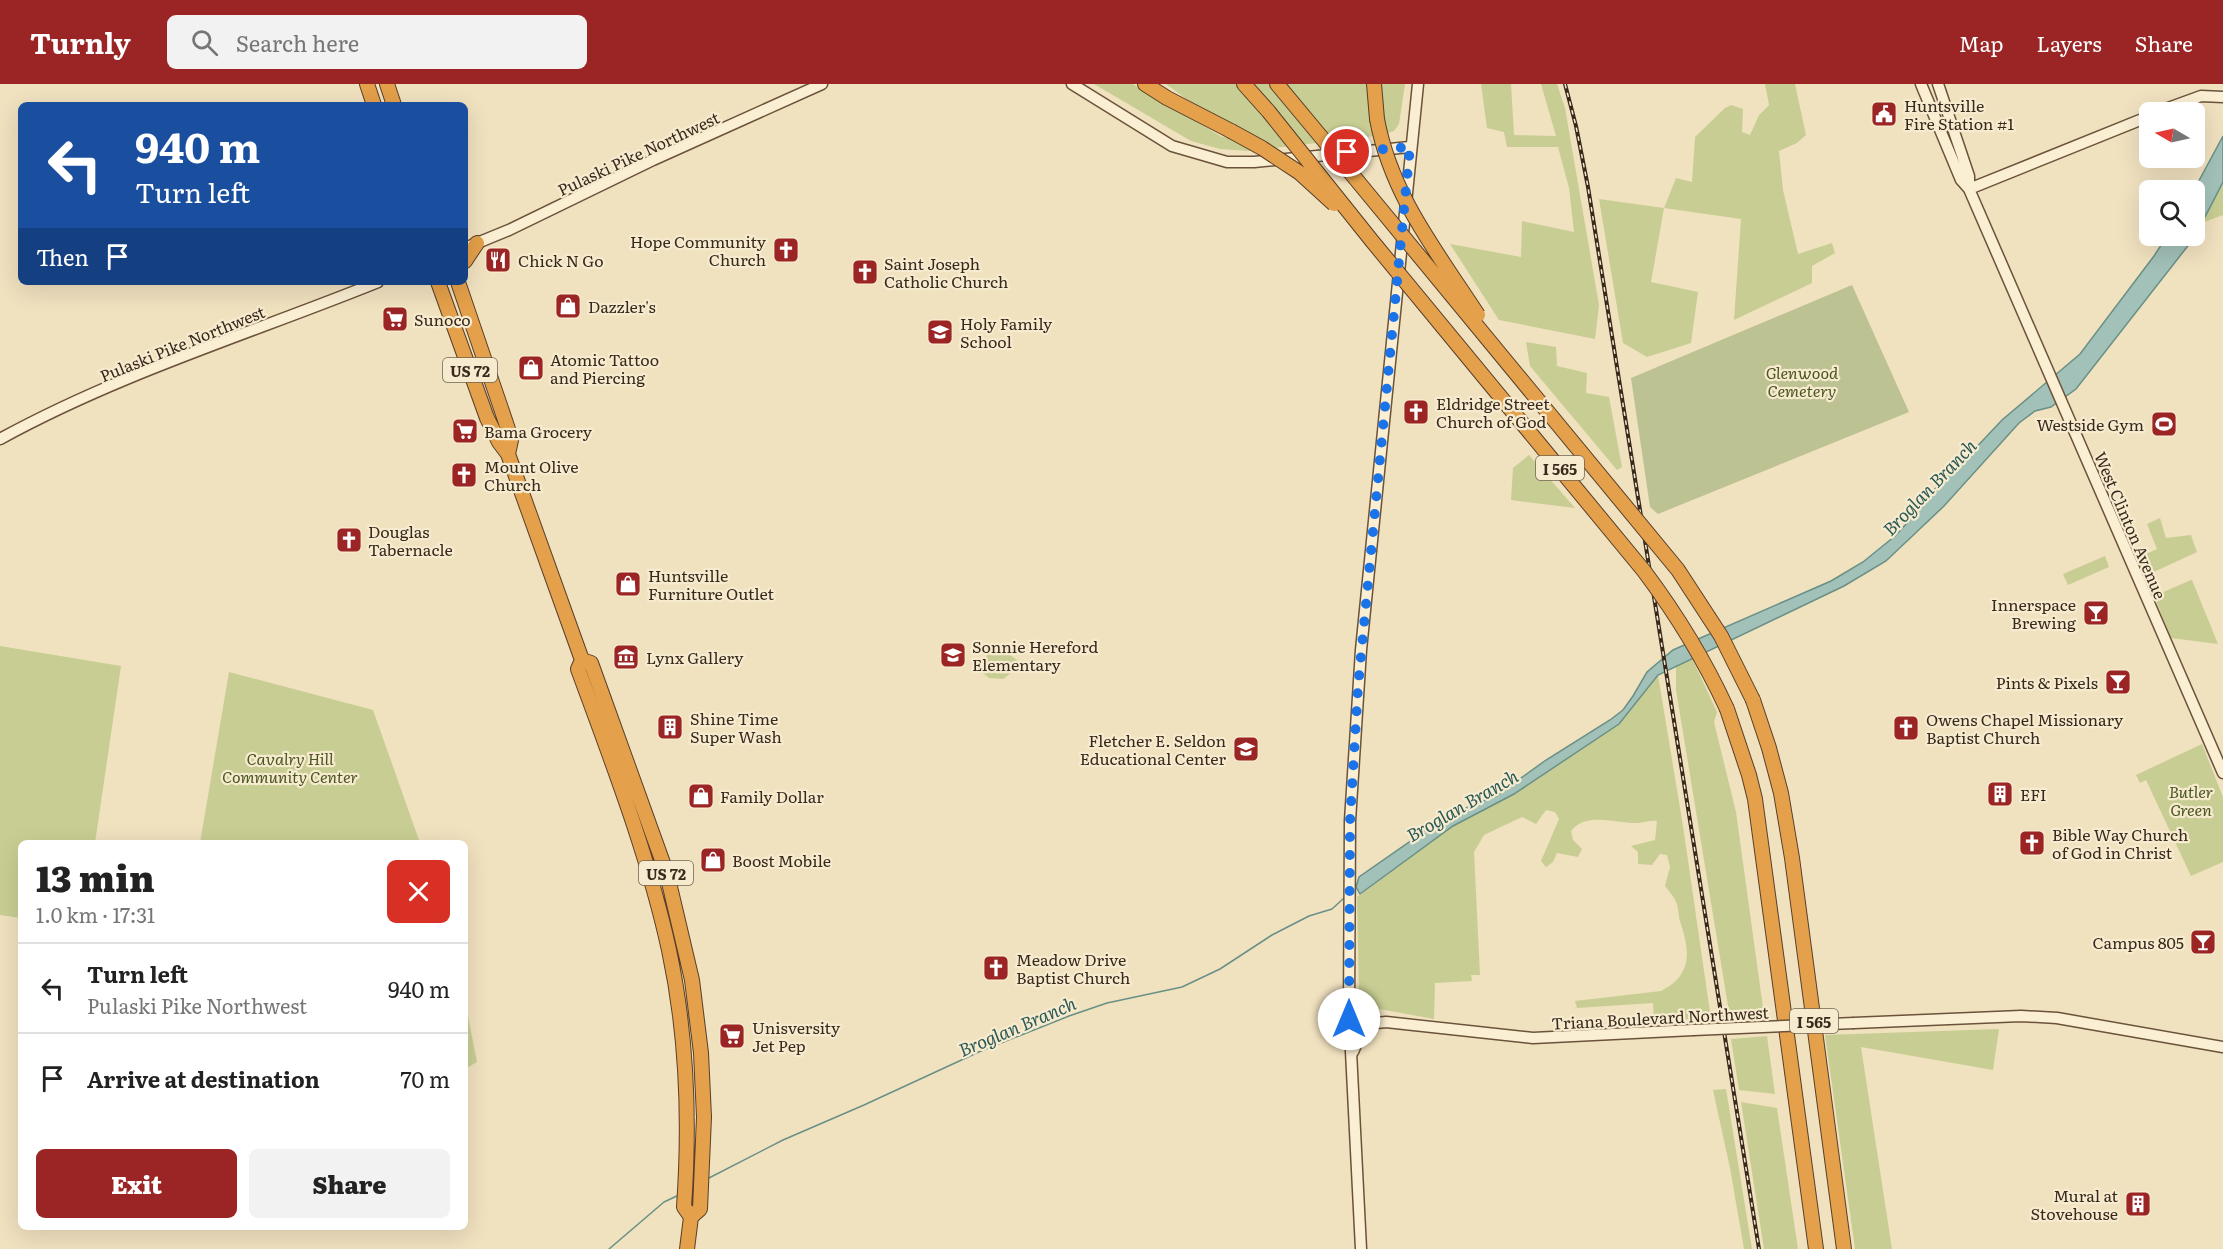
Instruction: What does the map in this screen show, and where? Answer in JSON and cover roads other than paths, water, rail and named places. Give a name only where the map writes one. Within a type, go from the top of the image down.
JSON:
[{"type":"highway","points":[[367,84],[374,102]]},
{"type":"highway","points":[[387,84],[393,102]]},
{"type":"highway","points":[[1146,84],[1167,98],[1262,148],[1300,173],[1372,241]]},
{"type":"highway","points":[[1159,84],[1186,106]]},
{"type":"highway","name":"I 565","points":[[1244,84],[1644,571],[1683,624],[1711,674],[1727,709],[1755,799],[1816,1249]]},
{"type":"highway","name":"I 565","points":[[1277,84],[1678,570],[1721,636],[1753,700],[1769,748],[1788,836],[1844,1249]]},
{"type":"highway","points":[[1287,84],[1322,138]]},
{"type":"highway","points":[[1374,84],[1377,119],[1386,159],[1394,180],[1415,220],[1510,365]]},
{"type":"highway","name":"US 72","points":[[460,285],[507,426],[510,440],[508,454]]},
{"type":"highway","name":"US 72","points":[[439,287],[487,418],[508,454],[582,660],[578,669],[642,853],[669,950],[679,1010],[684,1068],[687,1168],[684,1208],[691,1216]]},
{"type":"highway","name":"US 72","points":[[582,660],[591,663],[667,874],[692,980],[701,1053],[704,1117],[700,1209],[691,1216],[687,1249]]},
{"type":"highway","points":[[602,737],[609,739],[627,781],[633,780]]},
{"type":"highway","points":[[642,853],[650,854],[667,899],[674,904]]},
{"type":"main road","name":"Pulaski Pike Northwest","points":[[469,244],[509,230],[653,160],[822,84]]},
{"type":"main road","points":[[1072,84],[1172,146],[1227,162],[1254,162],[1410,147]]},
{"type":"main road","points":[[1361,1249],[1349,1015],[1349,869],[1353,757],[1361,650],[1418,84]]},
{"type":"main road","name":"West Clinton Avenue","points":[[1921,84],[1961,180],[1969,189],[2223,773]]},
{"type":"main road","name":"West Clinton Avenue","points":[[1938,84],[1968,176],[1969,189]]},
{"type":"main road","points":[[2184,102],[2201,96],[2223,97]]},
{"type":"main road","points":[[1969,189],[2139,120]]},
{"type":"main road","name":"Pulaski Pike Northwest","points":[[0,439],[34,420],[119,382],[370,285]]},
{"type":"main road","name":"Triana Boulevard Northwest","points":[[1349,1015],[1377,1017],[1381,1023],[1533,1038],[2021,1016],[2057,1018],[2223,1047]]},
{"type":"main road","points":[[1352,1055],[1362,1031],[1381,1023]]},
{"type":"water","points":[[2223,136],[2223,182],[2205,217],[2205,180],[2199,180]]},
{"type":"water","points":[[2160,246],[2188,246],[2076,389],[2051,407],[2035,411],[2019,423],[1944,506],[1886,561],[1844,586],[1658,675],[1619,724],[1514,794],[1453,826],[1360,894],[1356,887],[1359,877],[1428,829],[1472,805],[1496,796],[1623,710],[1647,672],[1673,650],[1831,581],[1863,562],[1895,536],[1921,508],[1937,486],[2002,420],[2080,354]]},
{"type":"waterway","name":"Broglan Branch","points":[[707,1179],[783,1140],[981,1051],[1107,1003],[1182,987],[1220,969],[1272,935],[1309,916],[1332,909],[1344,898]]},
{"type":"waterway","name":"Broglan Branch","points":[[609,1249],[664,1202],[679,1195]]},
{"type":"railway","points":[[1565,84],[1588,187],[1759,1249]]},
{"type":"place","name":"Huntsville Fire Station #1","points":[[1884,114]]},
{"type":"place","name":"Hope Community Church","points":[[786,250]]},
{"type":"place","name":"Chick N Go","points":[[498,260]]},
{"type":"place","name":"Saint Joseph Catholic Church","points":[[865,272]]},
{"type":"place","name":"Dazzler's","points":[[568,306]]},
{"type":"place","name":"Sunoco","points":[[395,319]]},
{"type":"place","name":"Holy Family School","points":[[940,332]]},
{"type":"place","name":"Atomic Tattoo and Piercing","points":[[531,368]]},
{"type":"place","name":"Eldridge Street Church of God","points":[[1416,412]]},
{"type":"place","name":"Westside Gym","points":[[2164,424]]},
{"type":"place","name":"Bama Grocery","points":[[465,431]]},
{"type":"place","name":"Mount Olive Church","points":[[464,475]]},
{"type":"place","name":"Douglas Tabernacle","points":[[349,540]]},
{"type":"place","name":"Huntsville Furniture Outlet","points":[[628,584]]},
{"type":"place","name":"Innerspace Brewing","points":[[2096,613]]},
{"type":"place","name":"Sonnie Hereford Elementary","points":[[953,655]]},
{"type":"place","name":"Lynx Gallery","points":[[626,657]]},
{"type":"place","name":"Pints & Pixels","points":[[2118,682]]},
{"type":"place","name":"Shine Time Super Wash","points":[[670,727]]},
{"type":"place","name":"Owens Chapel Missionary Baptist Church","points":[[1906,728]]},
{"type":"place","name":"Fletcher E. Seldon Educational Center","points":[[1246,749]]},
{"type":"place","name":"EFI","points":[[2000,794]]},
{"type":"place","name":"Family Dollar","points":[[701,796]]},
{"type":"place","name":"Bible Way Church of God in Christ","points":[[2032,843]]},
{"type":"place","name":"Boost Mobile","points":[[713,860]]},
{"type":"place","name":"Campus 805","points":[[2203,942]]},
{"type":"place","name":"Meadow Drive Baptist Church","points":[[996,968]]},
{"type":"place","name":"Unisversity Jet Pep","points":[[732,1036]]},
{"type":"place","name":"Mural at Stovehouse","points":[[2138,1204]]},
{"type":"park label","name":"Glenwood Cemetery","points":[[1802,381]]},
{"type":"park label","name":"Cavalry Hill Community Center","points":[[290,767]]},
{"type":"park label","name":"Butler Green","points":[[2191,800]]}]
